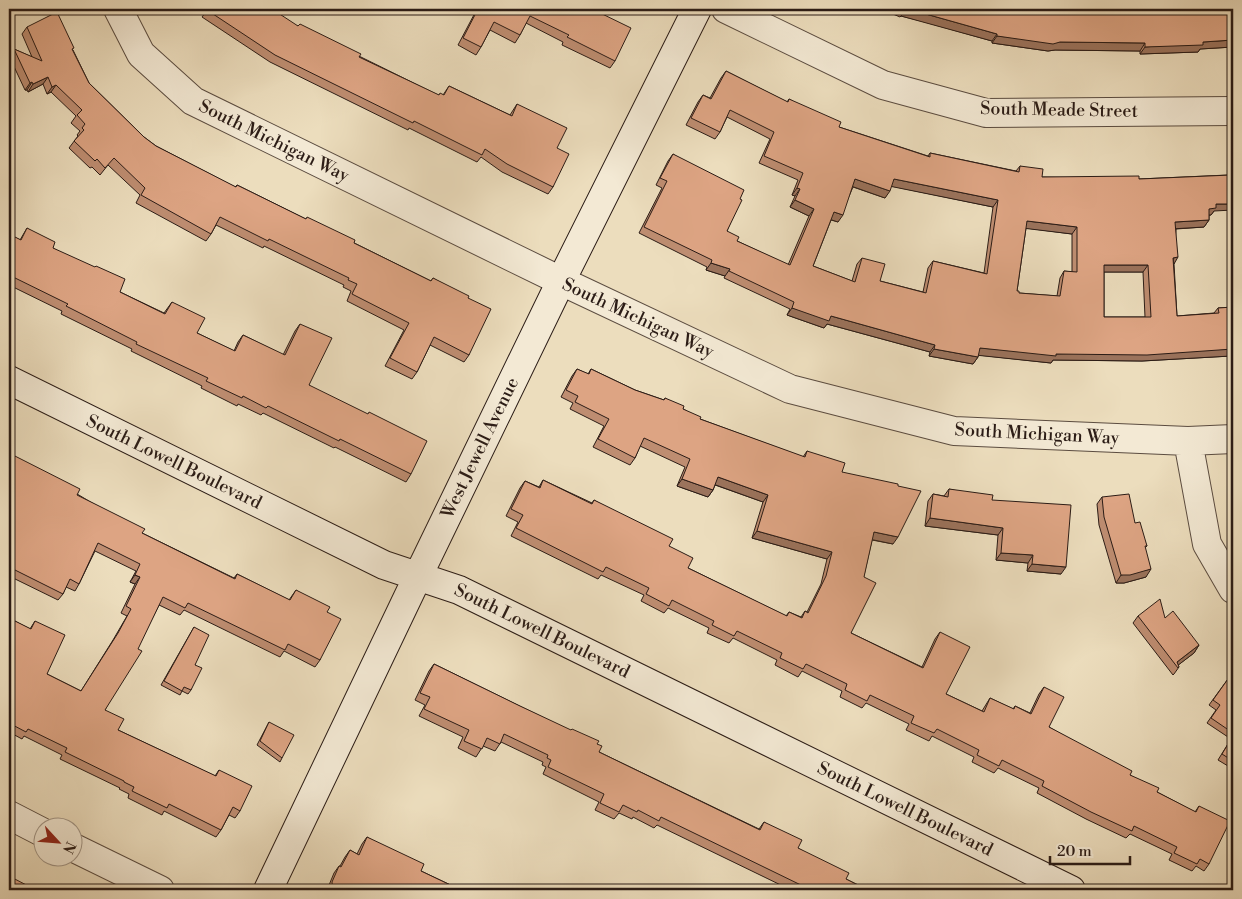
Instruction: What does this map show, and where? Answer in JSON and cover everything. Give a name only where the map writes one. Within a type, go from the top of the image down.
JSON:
[{"type":"street","name":"South Michigan Way","points":[[118,9],[141,54],[193,101],[561,282],[790,390],[954,432],[1188,441],[1233,439]]},
{"type":"street","name":"West Jewell Avenue","points":[[268,890],[561,282],[697,9]]},
{"type":"street","name":"South Meade Street","points":[[726,9],[883,85],[986,113],[1233,111]]},
{"type":"street","name":"South Lowell Boulevard","points":[[9,380],[384,565],[459,590],[1071,890]]},
{"type":"street","points":[[1188,441],[1207,544],[1233,589]]},
{"type":"street","points":[[9,815],[32,827]]},
{"type":"street","points":[[82,852],[160,890]]},
{"type":"building","points":[[208,9],[272,9],[298,26],[300,24],[361,54],[359,57],[439,95],[440,93],[444,95],[449,86],[512,116],[517,104],[567,128],[557,148],[569,154],[553,187],[507,164],[485,149],[482,155],[275,55]]},
{"type":"building","points":[[478,9],[592,9],[631,28],[615,61],[530,16],[520,35],[494,22],[481,47],[463,38]]},
{"type":"building","points":[[908,9],[1160,11],[1160,14],[1214,12],[1214,9],[1233,9],[1233,40],[1203,42],[1203,45],[1145,47],[1145,43],[1060,42],[1053,44],[997,36],[997,34]]},
{"type":"building","points":[[57,12],[74,48],[72,49],[89,83],[144,137],[156,146],[236,187],[237,185],[306,219],[307,217],[355,240],[354,243],[431,281],[433,278],[491,309],[469,355],[434,337],[417,372],[390,358],[409,323],[352,294],[357,284],[348,280],[349,278],[220,217],[211,234],[141,195],[145,188],[114,158],[105,168],[97,159],[95,161],[74,141],[84,130],[82,128],[85,124],[77,115],[82,110],[56,85],[52,87],[48,77],[33,84],[32,82],[30,83],[14,49],[42,61],[27,27]]},
{"type":"building","points":[[726,71],[788,102],[789,99],[841,122],[839,127],[930,157],[930,153],[1019,172],[1020,166],[1043,169],[1042,177],[1139,176],[1139,179],[1231,175],[1231,171],[1233,171],[1233,204],[1216,204],[1216,208],[1209,209],[1209,220],[1175,222],[1178,257],[1173,258],[1177,316],[1219,313],[1218,308],[1233,307],[1233,349],[1147,355],[1056,354],[1056,356],[980,348],[978,357],[934,349],[935,345],[831,316],[829,321],[792,308],[794,302],[729,271],[730,269],[711,263],[712,260],[644,227],[667,181],[660,178],[673,154],[744,190],[740,199],[742,200],[727,231],[739,237],[737,241],[790,265],[814,209],[795,200],[800,189],[797,188],[803,173],[764,156],[774,132],[730,110],[720,132],[691,118],[703,95],[711,99]],"holes":[[[855,179],[890,191],[894,179],[998,200],[987,274],[933,261],[926,293],[880,281],[885,264],[862,258],[855,282],[813,266],[834,212],[843,215]],[[1027,221],[1077,227],[1077,272],[1064,271],[1060,296],[1019,293],[1017,291]],[[1104,265],[1148,265],[1151,317],[1104,317]]]},
{"type":"building","points":[[27,228],[55,242],[53,248],[125,279],[120,292],[165,314],[172,302],[205,318],[197,333],[235,351],[243,335],[285,355],[300,324],[332,338],[309,385],[427,441],[411,474],[268,406],[266,408],[243,396],[242,398],[206,381],[208,378],[136,344],[137,342],[66,306],[68,304],[9,275],[9,234],[21,240]]},
{"type":"building","points":[[577,369],[589,374],[591,369],[635,390],[664,400],[665,398],[684,406],[683,409],[701,417],[700,419],[805,457],[807,451],[845,463],[842,472],[921,491],[898,537],[874,532],[864,577],[876,583],[851,633],[923,668],[940,632],[970,647],[946,694],[984,712],[990,698],[1014,709],[1015,706],[1031,714],[1044,687],[1064,697],[1049,727],[1132,771],[1130,775],[1159,788],[1157,792],[1196,812],[1199,806],[1230,821],[1209,864],[1200,859],[1197,864],[1174,853],[1177,847],[1134,826],[1132,831],[1091,812],[1042,786],[1044,781],[1002,760],[999,766],[977,755],[979,750],[937,729],[934,733],[911,723],[914,716],[870,695],[867,701],[845,690],[847,684],[806,664],[803,669],[780,658],[782,653],[737,631],[734,636],[712,625],[714,621],[672,600],[669,606],[646,594],[649,588],[606,567],[603,572],[516,528],[523,515],[511,509],[525,481],[540,488],[543,480],[592,504],[594,500],[673,539],[669,546],[693,558],[688,568],[787,616],[789,612],[802,618],[805,611],[808,613],[826,576],[832,552],[757,531],[768,495],[718,477],[713,490],[682,479],[690,459],[644,438],[635,458],[598,439],[609,419],[575,402],[578,396],[566,390]]},
{"type":"building","points":[[9,453],[80,489],[77,495],[145,529],[142,533],[235,579],[237,574],[290,600],[296,590],[330,607],[327,612],[341,619],[320,660],[288,644],[285,650],[188,603],[185,608],[163,597],[138,649],[142,651],[105,710],[124,719],[118,730],[216,776],[219,770],[252,786],[240,811],[233,807],[221,830],[169,804],[167,808],[132,791],[134,787],[124,781],[65,752],[67,748],[28,729],[26,732],[9,723],[9,618],[31,629],[35,621],[65,635],[47,674],[81,691],[131,609],[126,606],[140,577],[135,575],[140,564],[98,543],[79,584],[70,579],[63,594],[9,567]]},
{"type":"building","points":[[949,489],[993,495],[992,500],[1071,505],[1066,567],[1032,564],[1033,555],[1001,553],[1003,528],[930,518],[933,494],[948,497]]},
{"type":"building","points":[[1129,494],[1135,523],[1140,522],[1151,569],[1130,575],[1121,575],[1104,517],[1102,497]]},
{"type":"building","points":[[1160,599],[1165,618],[1173,611],[1199,645],[1177,662],[1178,668],[1138,616]]},
{"type":"building","points":[[194,627],[209,635],[195,665],[202,668],[191,690],[184,687],[182,691],[164,681]]},
{"type":"building","points":[[434,664],[571,730],[599,741],[597,744],[602,746],[599,752],[760,830],[764,822],[802,840],[798,848],[849,873],[846,879],[868,890],[804,890],[805,887],[661,817],[659,821],[638,810],[637,812],[623,805],[619,812],[600,803],[604,794],[548,767],[551,760],[547,758],[548,755],[504,734],[500,744],[487,738],[482,749],[464,741],[469,730],[424,709],[430,697],[420,693]]},
{"type":"building","points":[[1233,672],[1233,733],[1211,718],[1220,705],[1213,700]]},
{"type":"building","points":[[269,722],[294,735],[282,758],[260,741]]},
{"type":"building","points":[[1233,736],[1233,761],[1222,754]]},
{"type":"building","points":[[367,837],[424,864],[421,871],[461,890],[333,890],[332,882],[339,866],[341,867],[350,850],[359,855]]},
{"type":"building","points":[[9,876],[36,890],[9,890]]}]
